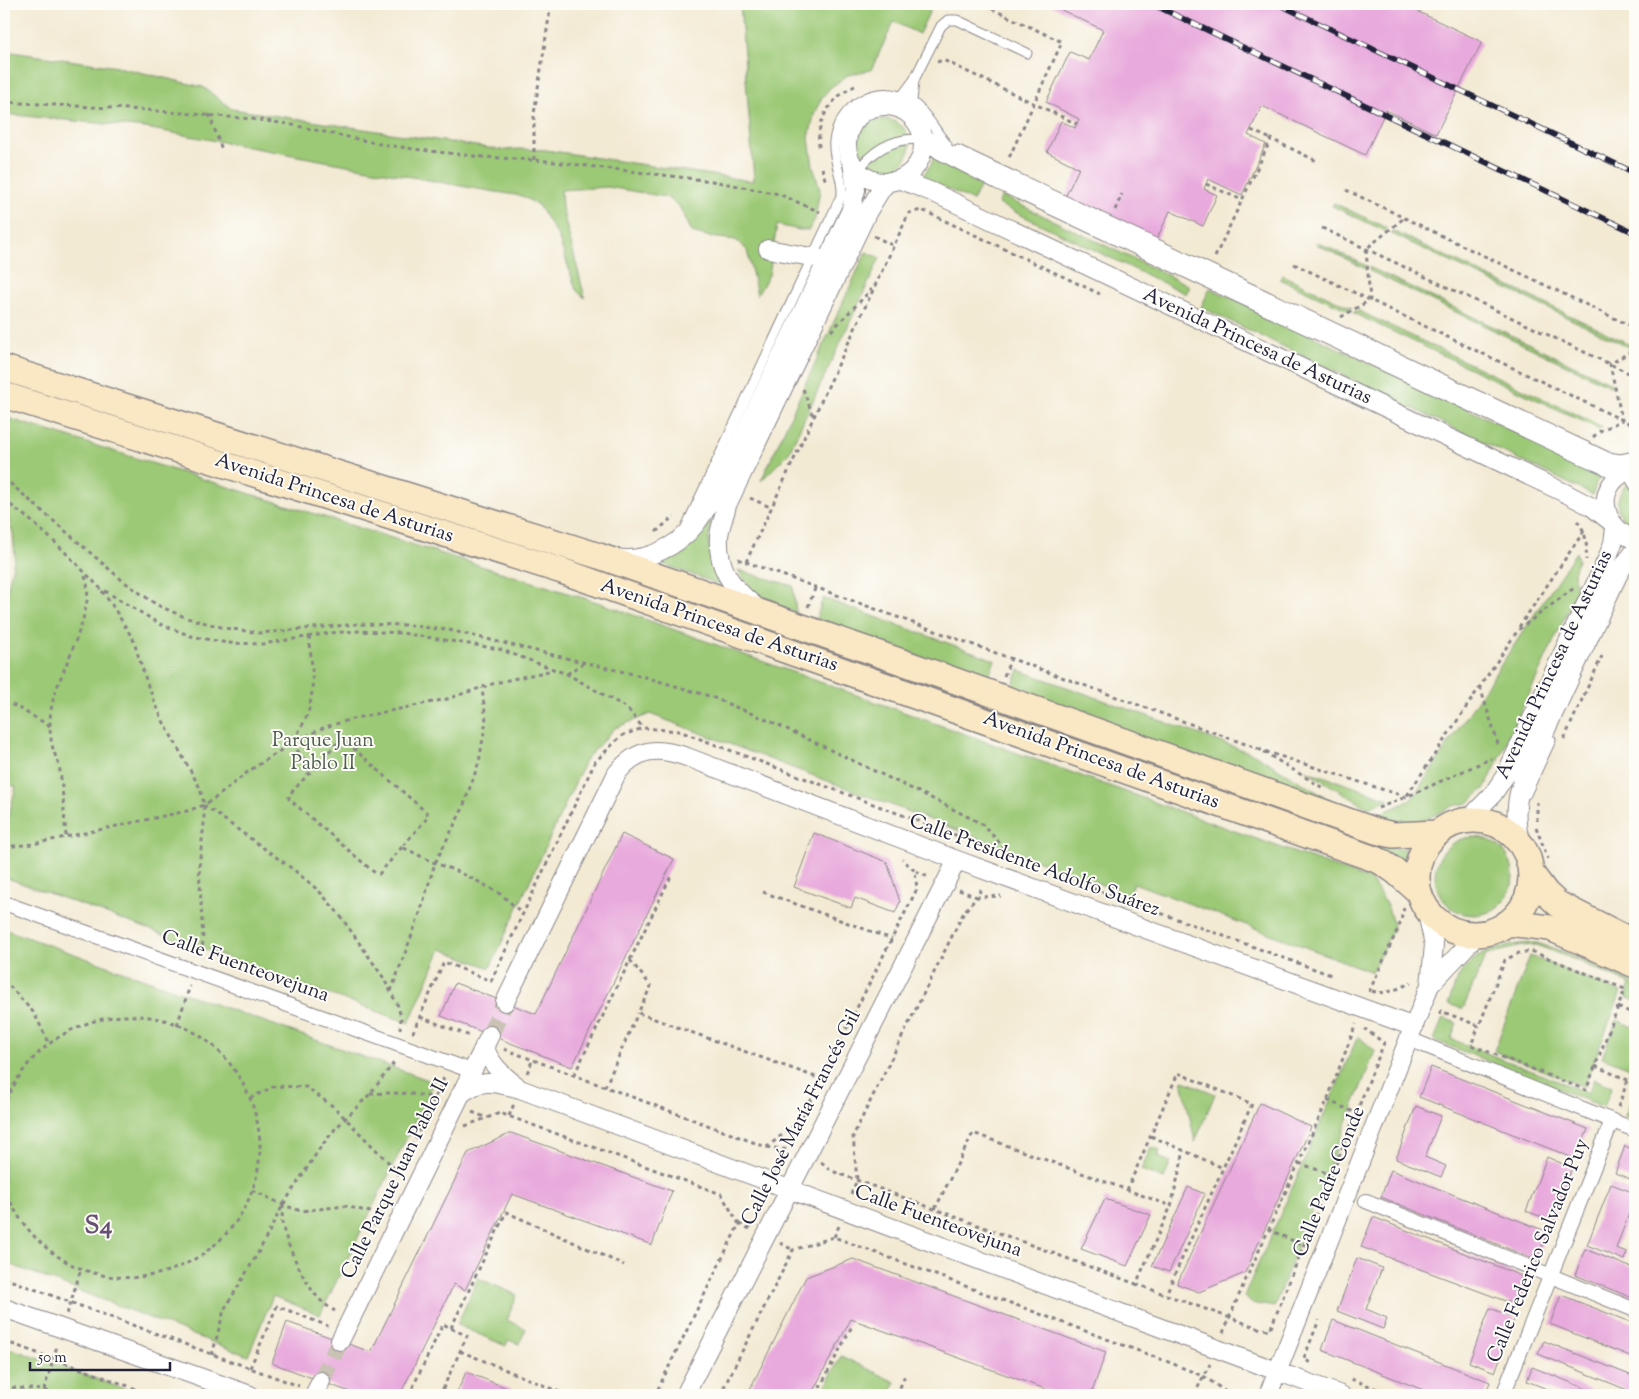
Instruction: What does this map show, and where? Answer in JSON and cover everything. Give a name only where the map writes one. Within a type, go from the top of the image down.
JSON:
[{"type":"main road","name":"Avenida Princesa de Asturias","points":[[4,368],[599,556],[952,679],[1358,825],[1393,835],[1438,833]]},
{"type":"main road","name":"Avenida Princesa de Asturias","points":[[4,395],[562,571],[1380,861],[1395,871],[1415,901]]},
{"type":"main road","points":[[1540,870],[1518,913],[1507,923],[1493,931],[1478,934],[1458,932],[1440,922],[1415,901],[1419,860],[1426,845],[1438,833],[1452,824],[1468,820],[1487,822],[1506,830],[1520,844],[1525,853],[1540,870],[1546,893],[1558,904],[1635,943]]},
{"type":"main road","points":[[1507,923],[1550,928],[1635,966]]},
{"type":"street","name":"Avenida Princesa de Asturias","points":[[884,106],[899,109],[940,150],[998,180],[1592,459],[1614,469],[1631,469]]},
{"type":"street","points":[[599,556],[626,560],[663,550],[680,540],[694,526],[713,499],[820,259],[855,200],[855,169],[847,147],[849,132],[857,119],[869,110],[884,106]]},
{"type":"street","points":[[855,169],[874,180],[896,181],[912,172],[920,161],[919,127]]},
{"type":"street","name":"Avenida Princesa de Asturias","points":[[776,618],[739,594],[727,576],[720,553],[719,534],[728,505],[868,211],[882,188],[896,181],[932,192],[1567,494],[1592,507],[1613,525],[1613,543],[1505,776],[1493,794],[1468,820]]},
{"type":"street","points":[[768,249],[820,259]]},
{"type":"street","points":[[1631,469],[1617,477],[1610,487],[1606,498],[1606,510],[1613,525],[1625,536],[1635,540]]},
{"type":"street","name":"Avenida Princesa de Asturias","points":[[1520,844],[1515,817],[1518,793],[1530,762],[1618,575],[1635,551]]},
{"type":"street","name":"Calle Presidente Adolfo Suárez","points":[[506,1002],[617,773],[626,762],[640,754],[654,750],[671,751],[1411,1033],[1635,1130]]},
{"type":"street","name":"Calle José María Francés Gil","points":[[685,1395],[957,860]]},
{"type":"street","name":"Calle Padre Conde","points":[[1268,1395],[1430,985],[1434,945],[1415,901]]},
{"type":"street","name":"Calle Fuenteovejuna","points":[[4,903],[472,1071]]},
{"type":"street","name":"Calle Padre Conde","points":[[1430,985],[1478,934]]},
{"type":"street","name":"Calle Fuenteovejuna","points":[[487,1041],[488,1055],[499,1071],[520,1089]]},
{"type":"street","name":"Calle Parque Juan Pablo II","points":[[340,1341],[487,1041]]},
{"type":"street","name":"Calle Fuenteovejuna","points":[[460,1094],[469,1087],[487,1082],[520,1089],[1341,1395]]},
{"type":"street","name":"Calle Federico Salvador Puy","points":[[1503,1395],[1612,1121]]},
{"type":"street","points":[[1366,1201],[1635,1310]]},
{"type":"street","points":[[4,1308],[250,1395]]},
{"type":"lane","points":[[884,106],[902,96],[914,80],[940,26],[948,20],[957,20],[1027,53]]},
{"type":"lane","points":[[914,80],[919,127]]},
{"type":"lane","points":[[842,194],[833,144],[836,128],[845,113],[855,103],[869,96],[886,94],[902,96]]},
{"type":"lane","points":[[902,96],[919,127],[947,145],[1608,457],[1631,469],[1635,487]]},
{"type":"lane","points":[[820,259],[842,194],[855,169],[884,146],[899,141],[919,127],[922,112],[947,145]]},
{"type":"lane","points":[[919,127],[947,145]]},
{"type":"lane","points":[[1608,457],[1621,459],[1635,456]]},
{"type":"lane","points":[[1515,817],[1632,568],[1635,556]]},
{"type":"path","points":[[534,160],[534,114],[551,4]]},
{"type":"path","points":[[992,9],[1062,42],[1002,171]]},
{"type":"path","points":[[935,67],[938,62],[943,60],[1077,124]]},
{"type":"path","points":[[4,102],[209,114],[288,124],[380,144],[482,157],[534,160],[712,181],[779,194],[824,213]]},
{"type":"path","points":[[209,114],[222,150]]},
{"type":"path","points":[[1250,130],[1317,161]]},
{"type":"path","points":[[1214,260],[1271,139]]},
{"type":"path","points":[[1206,184],[1242,200]]},
{"type":"path","points":[[1346,190],[1635,328]]},
{"type":"path","points":[[1113,214],[1122,194]]},
{"type":"path","points":[[746,562],[909,213],[922,210],[1108,298]]},
{"type":"path","points":[[1366,249],[1404,218]]},
{"type":"path","points":[[1322,228],[1635,376]]},
{"type":"path","points":[[1366,249],[1370,300]]},
{"type":"path","points":[[1294,264],[1635,426]]},
{"type":"path","points":[[828,334],[875,286]]},
{"type":"path","points":[[1348,322],[1339,318],[1370,300]]},
{"type":"path","points":[[800,381],[813,417]]},
{"type":"path","points":[[1585,432],[1599,439]]},
{"type":"path","points":[[4,478],[123,581],[158,605],[187,618],[225,628],[260,633],[358,624],[449,630],[645,677],[710,696],[772,722],[982,824],[998,841],[1004,851],[1028,866]]},
{"type":"path","points":[[4,500],[29,519],[77,564],[100,588],[112,605],[133,639],[155,704],[200,788],[204,805],[200,866],[204,941],[201,957],[177,1025]]},
{"type":"path","points":[[654,534],[673,519],[678,510]]},
{"type":"path","points":[[1406,797],[1584,531]]},
{"type":"path","points":[[732,557],[1258,749],[1406,797]]},
{"type":"path","points":[[4,562],[4,574]]},
{"type":"path","points":[[66,836],[60,769],[53,750],[50,726],[53,700],[88,602],[89,585],[77,564]]},
{"type":"path","points":[[1518,630],[1575,587]]},
{"type":"path","points":[[100,588],[160,624],[191,636],[228,642],[263,644],[330,633],[358,631],[402,633],[499,649],[567,674],[627,708],[643,728],[621,736],[594,762],[491,981],[444,962],[413,1032]]},
{"type":"path","points":[[292,743],[304,722],[310,705],[313,678],[309,636]]},
{"type":"path","points":[[1561,745],[1602,656]]},
{"type":"path","points":[[1002,680],[1011,658]]},
{"type":"path","points":[[567,674],[584,663]]},
{"type":"path","points":[[4,844],[14,846],[34,844],[187,811],[204,805],[218,796],[249,771],[292,743],[326,728],[356,718],[448,699],[537,672],[554,670]]},
{"type":"path","points":[[1480,686],[1499,747],[1515,755]]},
{"type":"path","points":[[391,991],[420,913],[435,864],[462,810],[479,762],[486,721],[482,688]]},
{"type":"path","points":[[4,702],[15,706],[50,726]]},
{"type":"path","points":[[339,740],[344,740],[427,813],[428,817],[402,847],[380,874],[375,873],[289,799],[289,795],[339,740]]},
{"type":"path","points":[[292,743],[312,769]]},
{"type":"path","points":[[1358,825],[1361,816],[1491,759],[1499,747]]},
{"type":"path","points":[[1258,749],[1324,788]]},
{"type":"path","points":[[1538,800],[1536,826],[1540,870]]},
{"type":"path","points":[[204,805],[294,870],[319,891],[339,914],[368,954],[391,991],[400,1018],[399,1045],[396,1060],[370,1094],[320,1148],[283,1205],[258,1253],[224,1310],[212,1355]]},
{"type":"path","points":[[402,847],[435,864],[459,872],[502,894],[523,914]]},
{"type":"path","points":[[766,1147],[802,1119],[917,889],[915,871],[896,853]]},
{"type":"path","points":[[574,1075],[672,874]]},
{"type":"path","points":[[1081,884],[1331,976]]},
{"type":"path","points":[[764,892],[892,939]]},
{"type":"path","points":[[857,1180],[853,1136],[964,912],[977,897],[1006,896]]},
{"type":"path","points":[[1366,998],[1400,924],[1405,908],[1415,901]]},
{"type":"path","points":[[1531,951],[1625,989],[1586,1090],[1471,1045],[1479,1026],[1505,960],[1519,953],[1531,951]]},
{"type":"path","points":[[605,1087],[651,986],[630,960]]},
{"type":"path","points":[[4,980],[34,1013],[49,1043]]},
{"type":"path","points":[[1364,988],[1379,993],[1387,993],[1422,981],[1430,985]]},
{"type":"path","points":[[1423,1004],[1479,1026]]},
{"type":"path","points":[[1618,1007],[1635,1014]]},
{"type":"path","points":[[638,1013],[821,1079]]},
{"type":"path","points":[[4,1108],[6,1097],[26,1066],[38,1052],[65,1032],[80,1025],[112,1017],[145,1017],[177,1025],[216,1049],[236,1072],[250,1098],[257,1120],[260,1144],[257,1175],[252,1190],[239,1218],[229,1231],[206,1252],[180,1267],[150,1276],[106,1275],[81,1269],[63,1260],[33,1236],[12,1206],[4,1184]]},
{"type":"path","points":[[420,1017],[766,1147],[808,1154],[821,1161],[832,1171],[1136,1284],[1261,1329],[1270,1330],[1384,1043],[1356,1023],[1327,1100],[1242,1288]]},
{"type":"path","points":[[386,1057],[404,1063]]},
{"type":"path","points":[[1595,1066],[1635,1083]]},
{"type":"path","points":[[1127,1190],[1178,1073],[1252,1104],[1166,1294]]},
{"type":"path","points":[[371,1234],[444,1078],[436,1075]]},
{"type":"path","points":[[1612,1121],[1628,1080]]},
{"type":"path","points":[[250,1098],[275,1086],[306,1087],[334,1108],[399,1173]]},
{"type":"path","points":[[370,1094],[405,1093],[435,1098]]},
{"type":"path","points":[[1327,1100],[1356,1113]]},
{"type":"path","points":[[462,1127],[500,1114],[721,1194],[739,1224],[655,1395]]},
{"type":"path","points":[[935,1209],[973,1133],[1171,1206]]},
{"type":"path","points":[[1151,1136],[1223,1168]]},
{"type":"path","points":[[1136,1284],[1171,1206],[1184,1151]]},
{"type":"path","points":[[1298,1163],[1332,1175]]},
{"type":"path","points":[[252,1190],[283,1205],[301,1211],[345,1206],[379,1216]]},
{"type":"path","points":[[283,1205],[282,1222],[289,1244],[311,1289],[324,1305],[335,1311]]},
{"type":"path","points":[[451,1328],[506,1212],[624,1265]]},
{"type":"path","points":[[1268,1229],[1304,1246]]},
{"type":"path","points":[[720,1395],[793,1250],[834,1237],[1171,1363],[1205,1377],[1230,1395]]},
{"type":"path","points":[[66,1318],[81,1269]]},
{"type":"path","points":[[4,1278],[212,1355],[316,1390]]},
{"type":"path","points":[[250,1368],[277,1306],[328,1326],[339,1302]]},
{"type":"path","points":[[1318,1366],[1304,1358],[1320,1316]]},
{"type":"path","points":[[409,1395],[443,1324],[467,1336],[440,1395]]},
{"type":"path","points":[[816,1395],[852,1326]]},
{"type":"path","points":[[44,1390],[59,1340]]},
{"type":"path","points":[[4,1341],[153,1395]]},
{"type":"path","points":[[460,1351],[567,1395]]},
{"type":"path","points":[[897,1395],[905,1375]]},
{"type":"path","points":[[1343,1376],[1393,1395]]},
{"type":"path","points":[[4,1387],[44,1390],[53,1395]]},
{"type":"green space","points":[[740,4],[933,4],[919,34],[894,22],[871,70],[848,75],[830,88],[821,99],[814,115],[809,138],[813,166],[820,190],[815,219],[809,230],[777,225],[769,275],[757,295],[747,250],[736,240],[710,237],[692,232],[679,206],[666,197],[608,187],[561,190],[562,208],[585,298],[576,290],[558,236],[538,205],[522,196],[146,128],[4,114],[4,51],[118,67],[203,87],[232,109],[502,150],[546,150],[751,181],[754,180]]},
{"type":"green space","points":[[879,119],[889,119],[903,126],[910,140],[910,150],[903,164],[889,171],[879,171],[869,167],[862,160],[858,150],[858,140],[862,130],[869,123]]},
{"type":"green space","points":[[933,156],[983,181],[973,201],[922,177],[932,163]]},
{"type":"green space","points":[[1002,196],[1190,286],[1186,294],[998,204]]},
{"type":"green space","points":[[1334,203],[1387,228],[1385,231],[1332,206]]},
{"type":"green space","points":[[1393,231],[1634,346],[1631,348],[1390,233]]},
{"type":"green space","points":[[1317,242],[1365,265],[1366,269],[1316,244]]},
{"type":"green space","points":[[866,252],[880,258],[788,454],[761,481]]},
{"type":"green space","points":[[1369,267],[1611,383],[1612,387],[1370,271]]},
{"type":"green space","points":[[1282,275],[1352,308],[1348,310],[1280,279]]},
{"type":"green space","points":[[1210,288],[1603,473],[1596,483],[1593,495],[1201,307]]},
{"type":"green space","points":[[1357,310],[1603,427],[1599,429],[1353,313]]},
{"type":"green space","name":"Parque Juan Pablo II","points":[[4,417],[600,603],[1371,880],[1388,909],[1393,929],[1372,972],[1134,883],[1129,895],[650,714],[615,728],[586,759],[490,968],[441,949],[409,1023],[4,877],[4,833],[16,787],[4,782],[4,603],[15,556],[13,533],[4,511]]},
{"type":"green space","points":[[1635,479],[1635,528],[1627,524],[1622,518],[1618,503],[1622,489]]},
{"type":"green space","points":[[711,521],[709,539],[711,561],[721,585],[654,561],[685,545]]},
{"type":"green space","points":[[1576,552],[1578,560],[1574,573],[1576,593],[1484,789],[1468,803],[1453,806],[1418,822],[1398,824],[1368,819],[1411,800]]},
{"type":"green space","points":[[578,560],[788,634],[786,639],[576,565]]},
{"type":"green space","points":[[738,570],[793,586],[796,613],[762,597],[750,586]]},
{"type":"green space","points":[[823,598],[995,660],[987,681],[816,619]]},
{"type":"green space","points":[[806,641],[1345,831],[1343,837],[805,645]]},
{"type":"green space","points":[[1019,670],[1254,754],[1347,810],[1011,690]]},
{"type":"green space","points":[[1305,770],[1389,799],[1368,808]]},
{"type":"green space","points":[[1474,837],[1489,840],[1502,848],[1510,861],[1513,876],[1510,891],[1502,904],[1489,912],[1474,915],[1459,912],[1446,904],[1438,891],[1435,876],[1438,861],[1446,848],[1459,840]]},
{"type":"green space","points":[[1365,839],[1391,848],[1406,849],[1402,864],[1364,844]]},
{"type":"green space","points":[[4,929],[434,1082],[320,1315],[273,1296],[248,1356],[4,1262]]},
{"type":"green space","points":[[1537,943],[1567,953],[1635,984],[1635,1001],[1626,997],[1630,984],[1536,945],[1521,946],[1486,955],[1463,1009],[1448,1004],[1461,973],[1474,959],[1500,948],[1518,944]]},
{"type":"green space","points":[[1530,956],[1621,992],[1584,1087],[1494,1051]]},
{"type":"green space","points":[[1443,1018],[1457,1023],[1451,1039],[1588,1093],[1594,1079],[1612,1086],[1604,1107],[1434,1040]]},
{"type":"green space","points":[[1617,1020],[1635,1028],[1635,1070],[1602,1057]]},
{"type":"green space","points":[[1358,1036],[1375,1051],[1274,1307],[1251,1303],[1244,1296]]},
{"type":"green space","points":[[1182,1080],[1215,1094],[1195,1142]]},
{"type":"green space","points":[[1633,1095],[1635,1096],[1635,1120],[1625,1116]]},
{"type":"green space","points":[[1151,1147],[1160,1150],[1158,1157],[1171,1162],[1164,1179],[1141,1170]]},
{"type":"green space","points":[[478,1278],[517,1295],[507,1320],[526,1329],[519,1344],[508,1340],[506,1346],[457,1325]]},
{"type":"green space","points":[[4,1346],[141,1395],[4,1395]]},
{"type":"green space","points":[[841,1356],[895,1382],[890,1395],[821,1395]]},
{"type":"building","points":[[1049,4],[1402,4],[1482,42],[1436,134],[1386,110],[1365,155],[1262,106],[1248,135],[1266,144],[1242,195],[1208,179],[1204,189],[1217,195],[1203,226],[1170,211],[1152,249],[1061,206],[1079,168],[1047,152],[1061,121],[1075,128],[1079,119],[1046,102],[1070,52],[1089,60],[1103,30]]},
{"type":"building","points":[[814,833],[887,862],[900,902],[895,913],[855,898],[851,908],[794,887]]},
{"type":"building","points":[[622,834],[674,859],[572,1067],[441,1016],[455,983],[536,1014]]},
{"type":"building","points":[[1431,1067],[1588,1129],[1576,1159],[1419,1097]]},
{"type":"building","points":[[1260,1103],[1311,1127],[1245,1273],[1199,1292],[1177,1284]]},
{"type":"building","points":[[1416,1106],[1441,1116],[1425,1157],[1446,1166],[1441,1177],[1396,1159]]},
{"type":"building","points":[[511,1133],[672,1191],[652,1245],[512,1194],[465,1290],[454,1284],[400,1395],[358,1395],[272,1363],[287,1322],[371,1352],[468,1153]]},
{"type":"building","points":[[1625,1146],[1635,1150],[1635,1181],[1615,1173]]},
{"type":"building","points":[[1547,1157],[1572,1168],[1552,1221],[1526,1211]]},
{"type":"building","points":[[1391,1170],[1548,1232],[1536,1260],[1381,1197]]},
{"type":"building","points":[[1611,1184],[1635,1193],[1635,1198],[1616,1248],[1627,1252],[1624,1260],[1587,1245]]},
{"type":"building","points":[[1188,1187],[1205,1194],[1169,1272],[1152,1266]]},
{"type":"building","points":[[1105,1199],[1151,1215],[1127,1266],[1081,1249]]},
{"type":"building","points":[[1373,1217],[1529,1279],[1519,1306],[1361,1247]]},
{"type":"building","points":[[1585,1249],[1635,1269],[1635,1299],[1575,1275]]},
{"type":"building","points":[[1357,1258],[1382,1268],[1366,1309],[1387,1318],[1383,1329],[1337,1311]]},
{"type":"building","points":[[853,1259],[1106,1352],[1091,1395],[1062,1395],[851,1319],[811,1395],[747,1395],[806,1277]]},
{"type":"building","points":[[1561,1295],[1635,1324],[1635,1358],[1550,1324]]},
{"type":"building","points":[[1490,1308],[1515,1318],[1495,1372],[1469,1362]]},
{"type":"building","points":[[1333,1320],[1490,1382],[1485,1395],[1436,1395],[1322,1350]]},
{"type":"building","points":[[1544,1341],[1635,1377],[1635,1393],[1538,1354]]},
{"type":"building","points":[[1532,1367],[1602,1395],[1562,1395],[1527,1381]]},
{"type":"building","points":[[466,1372],[525,1395],[456,1395]]},
{"type":"tunnel","points":[[490,1035],[505,1002]]},
{"type":"tunnel","points":[[321,1381],[340,1341]]},
{"type":"railway","points":[[1152,4],[1635,233]]},
{"type":"railway","points":[[1278,4],[1635,173]]},
{"type":"district","name":"S4","points":[[99,1227]]}]
